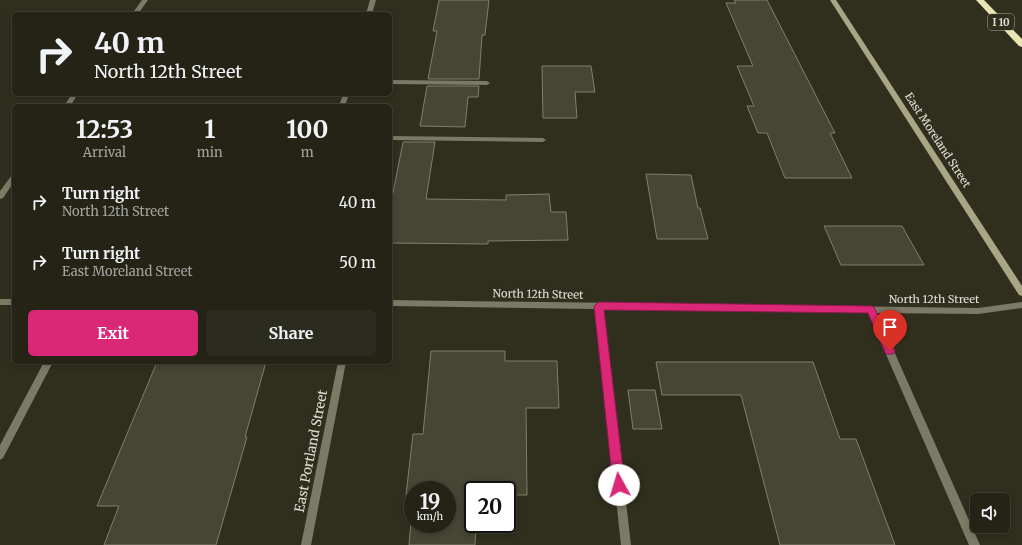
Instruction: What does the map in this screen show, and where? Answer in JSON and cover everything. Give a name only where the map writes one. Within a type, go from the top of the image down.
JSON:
[{"type":"highway","name":"I 10","points":[[980,0],[1022,44]]},
{"type":"street","points":[[136,12],[145,0]]},
{"type":"street","points":[[370,12],[373,0]]},
{"type":"street","name":"East Moreland Street","points":[[833,0],[1022,293]]},
{"type":"street","points":[[392,82],[487,83]]},
{"type":"street","points":[[392,138],[543,140]]},
{"type":"street","points":[[0,196],[12,180]]},
{"type":"street","points":[[0,302],[12,302]]},
{"type":"street","name":"North 12th Street","points":[[392,303],[978,311],[1022,305]]},
{"type":"street","points":[[599,306],[626,545]]},
{"type":"street","points":[[871,310],[975,545]]},
{"type":"street","points":[[0,455],[48,364]]},
{"type":"street","name":"East Portland Street","points":[[306,545],[342,364]]},
{"type":"building","points":[[439,0],[489,0],[485,35],[482,35],[479,79],[428,79],[437,31],[433,31]]},
{"type":"building","points":[[734,0],[767,0],[835,133],[830,133],[852,178],[785,178],[767,133],[758,133],[747,106],[754,106],[737,66],[753,66],[726,3],[736,3]]},
{"type":"building","points":[[542,66],[591,66],[595,92],[575,92],[577,118],[543,118]]},
{"type":"building","points":[[427,86],[479,86],[478,97],[468,97],[465,127],[420,126]]},
{"type":"building","points":[[403,142],[435,142],[426,199],[506,200],[506,195],[549,194],[551,212],[566,212],[568,240],[488,241],[488,244],[392,243],[392,198]]},
{"type":"building","points":[[646,174],[691,175],[698,208],[700,208],[708,239],[657,239]]},
{"type":"building","points":[[824,226],[902,226],[924,265],[841,265]]},
{"type":"building","points":[[431,351],[505,351],[505,361],[557,361],[559,408],[526,408],[527,495],[516,495],[516,481],[464,481],[464,533],[476,533],[475,545],[409,545],[410,533],[456,533],[456,481],[408,481],[413,434],[423,434]]},
{"type":"building","points":[[656,362],[813,362],[840,439],[856,439],[895,545],[780,545],[741,395],[662,395]]},
{"type":"building","points":[[156,364],[265,364],[245,437],[247,437],[216,545],[104,545],[119,506],[97,506]]},
{"type":"building","points":[[628,390],[655,390],[662,429],[633,429]]},
{"type":"route","points":[[619,485],[599,306],[871,310],[890,351]]}]
